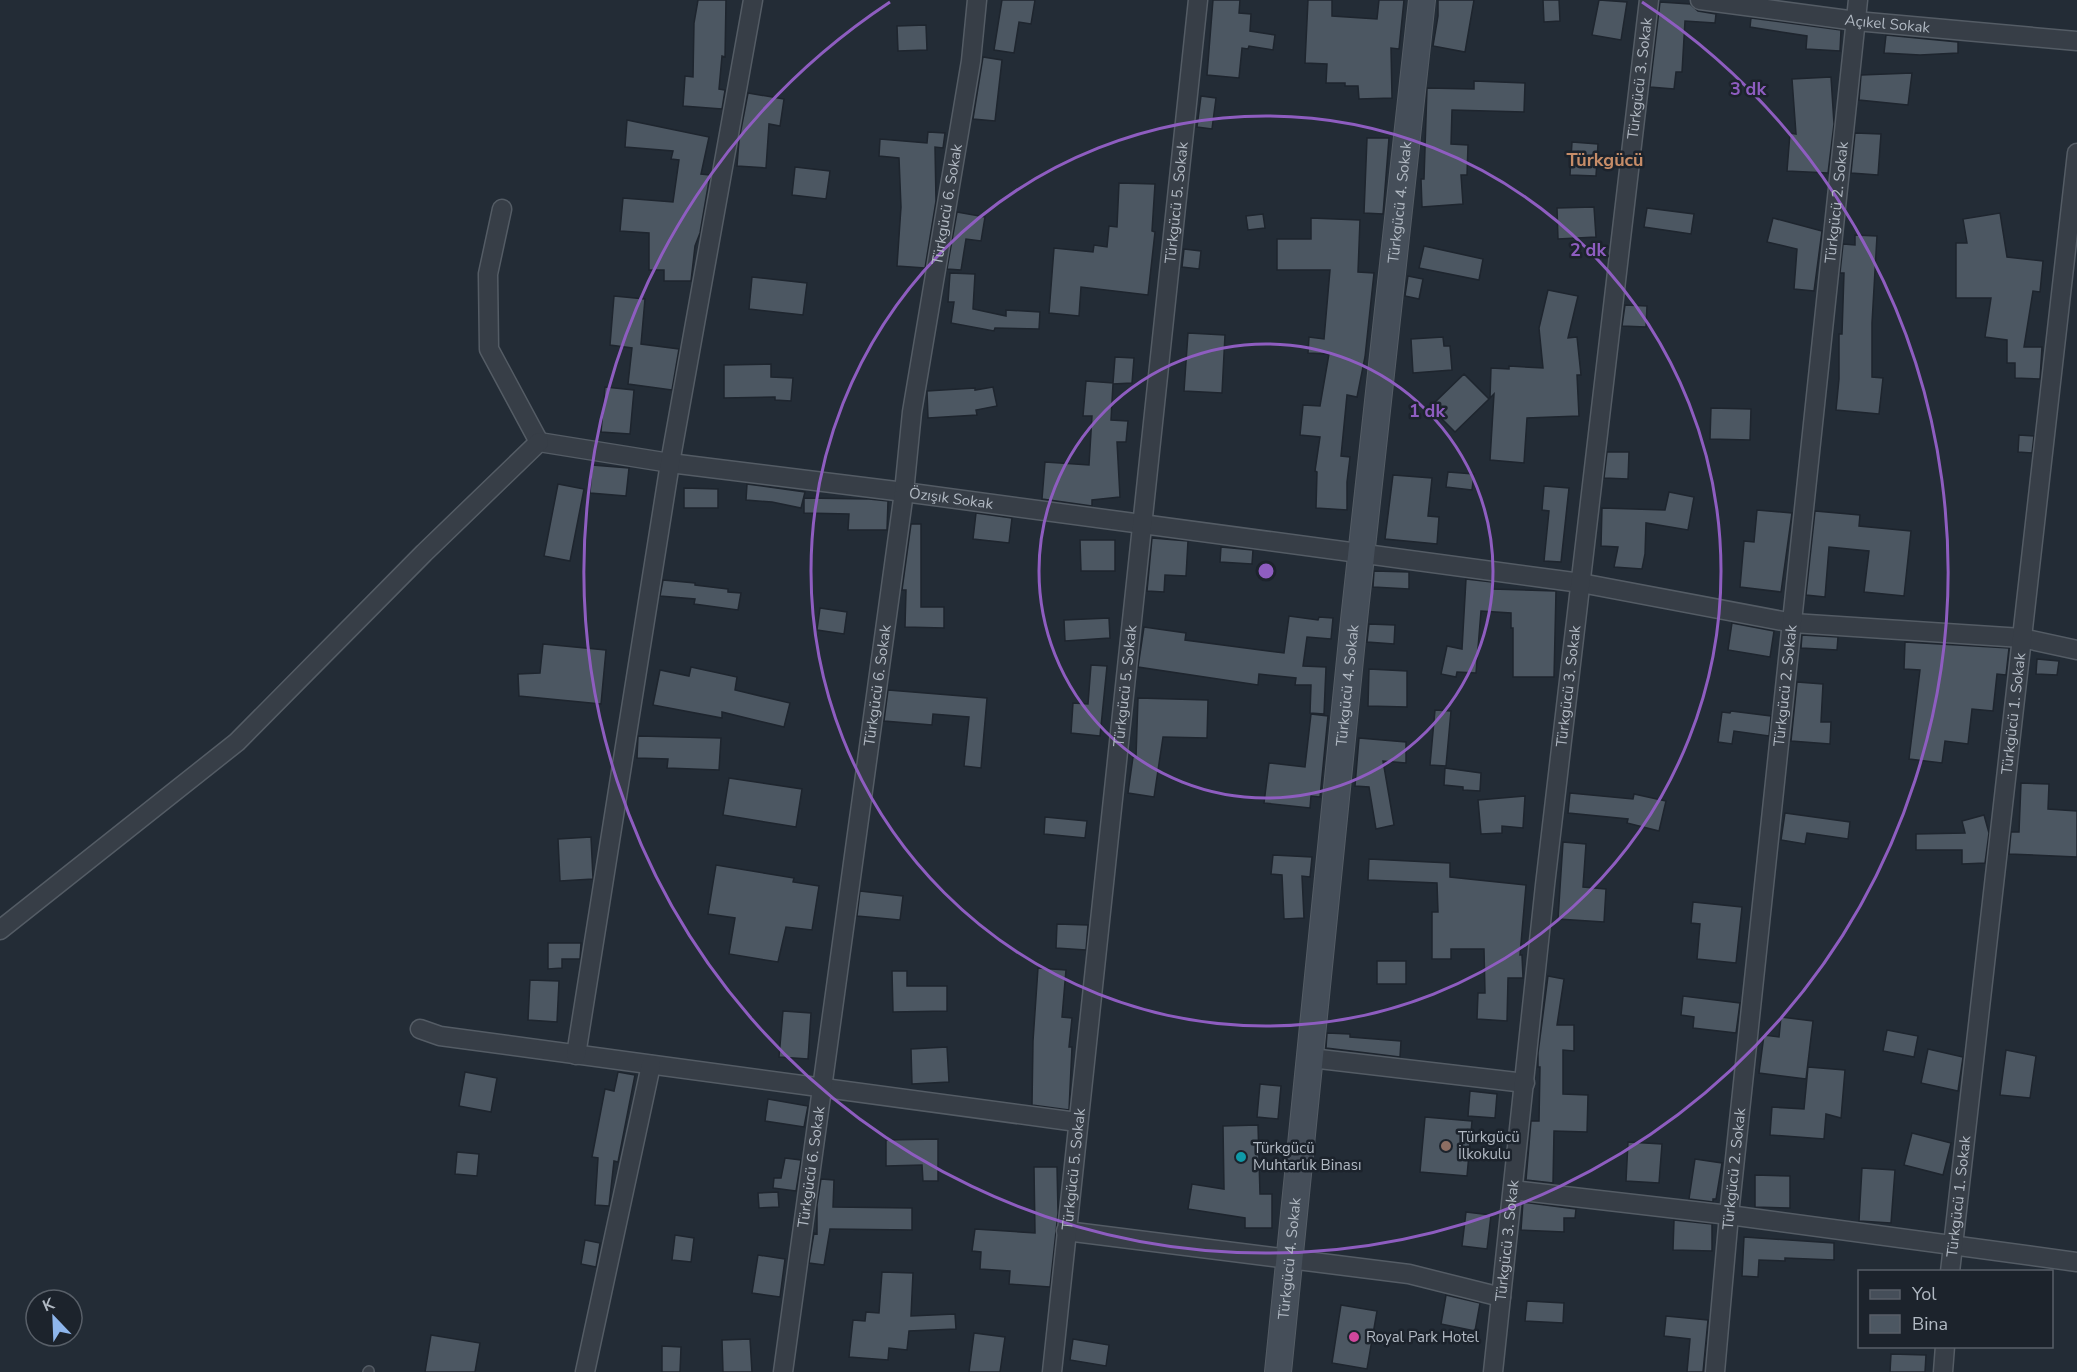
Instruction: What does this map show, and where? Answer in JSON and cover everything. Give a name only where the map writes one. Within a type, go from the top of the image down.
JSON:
[{"type":"main road","name":"Türkgücü 4. Sokak","points":[[1278,1372],[1362,554],[1422,0]]},
{"type":"street","points":[[576,1055],[670,463],[753,0]]},
{"type":"street","name":"Türkgücü 6. Sokak","points":[[783,1372],[904,492],[912,412],[971,61],[977,0]]},
{"type":"street","name":"Türkgücü 5. Sokak","points":[[1052,1372],[1197,0]]},
{"type":"street","name":"Türkgücü 3. Sokak","points":[[1493,1372],[1545,885],[1648,0]]},
{"type":"street","name":"Açıkel Sokak","points":[[1700,0],[1856,21],[2077,41]]},
{"type":"street","name":"Türkgücü 2. Sokak","points":[[1715,1372],[1729,1215],[1858,0]]},
{"type":"street","name":"Türkgücü 1. Sokak","points":[[1950,1270],[2077,153]]},
{"type":"street","points":[[0,930],[237,742],[424,553],[539,442],[489,349],[488,274],[502,209]]},
{"type":"street","name":"Özışık Sokak","points":[[539,442],[670,463],[904,492],[1581,583],[1793,623],[2022,638],[2077,650]]},
{"type":"street","points":[[420,1029],[440,1036],[1077,1122]]},
{"type":"street","points":[[1311,1058],[1525,1083]]},
{"type":"street","points":[[585,1372],[651,1065]]},
{"type":"street","points":[[1513,1190],[1729,1215],[2077,1262]]},
{"type":"street","points":[[1066,1230],[1409,1274],[1501,1296]]},
{"type":"street","points":[[1943,1372],[1945,1348]]},
{"type":"building","points":[[698,0],[726,0],[725,57],[722,56],[719,89],[725,90],[722,109],[683,106],[685,76],[693,77],[694,23]]},
{"type":"building","points":[[1002,0],[1035,0],[1031,24],[1019,22],[1014,53],[994,50]]},
{"type":"building","points":[[1213,0],[1240,0],[1239,13],[1251,14],[1250,31],[1275,35],[1273,50],[1249,46],[1248,49],[1242,48],[1239,78],[1207,75]]},
{"type":"building","points":[[1308,0],[1332,0],[1332,16],[1377,19],[1379,0],[1404,0],[1399,49],[1391,48],[1392,98],[1359,99],[1358,86],[1326,83],[1327,64],[1305,63]]},
{"type":"building","points":[[1438,0],[1474,0],[1465,52],[1433,46]]},
{"type":"building","points":[[1543,0],[1559,0],[1560,21],[1544,22]]},
{"type":"building","points":[[1599,0],[1627,2],[1621,40],[1592,35]]},
{"type":"building","points":[[1660,2],[1690,4],[1698,11],[1716,14],[1715,23],[1685,21],[1682,72],[1676,72],[1674,89],[1650,87]]},
{"type":"building","points":[[1751,18],[1841,30],[1840,51],[1806,49],[1807,36],[1750,27]]},
{"type":"building","points":[[926,25],[927,50],[898,51],[897,26]]},
{"type":"building","points":[[1886,35],[1958,42],[1958,53],[1920,55],[1884,53]]},
{"type":"building","points":[[983,57],[1002,60],[995,121],[973,119]]},
{"type":"building","points":[[1912,73],[1908,105],[1859,100],[1861,75]]},
{"type":"building","points":[[1831,77],[1834,124],[1828,173],[1787,171],[1790,133],[1796,134],[1792,79]]},
{"type":"building","points":[[1474,81],[1525,83],[1524,112],[1452,110],[1451,144],[1468,145],[1467,175],[1461,175],[1463,204],[1422,207],[1421,179],[1424,179],[1427,88],[1474,89]]},
{"type":"building","points":[[748,93],[784,99],[780,126],[769,124],[766,168],[737,166],[739,140]]},
{"type":"building","points":[[1201,96],[1216,98],[1212,129],[1197,127]]},
{"type":"building","points":[[627,120],[709,137],[701,174],[710,175],[700,233],[695,246],[691,281],[664,281],[664,270],[649,270],[649,233],[620,231],[623,198],[673,202],[679,160],[671,159],[673,151],[625,147]]},
{"type":"building","points":[[928,132],[945,133],[943,148],[935,147],[936,201],[925,268],[897,266],[901,207],[899,158],[879,156],[880,139],[927,143]]},
{"type":"building","points":[[1855,133],[1881,134],[1878,175],[1851,173]]},
{"type":"building","points":[[1367,138],[1389,138],[1383,214],[1364,213]]},
{"type":"building","points":[[1572,142],[1598,144],[1596,176],[1570,175]]},
{"type":"building","points":[[795,167],[830,171],[826,199],[792,195]]},
{"type":"building","points":[[1119,183],[1155,184],[1152,231],[1155,232],[1148,295],[1081,287],[1079,316],[1049,313],[1054,248],[1093,252],[1094,245],[1107,247],[1109,226],[1117,227]]},
{"type":"building","points":[[1594,207],[1596,237],[1558,239],[1557,208]]},
{"type":"building","points":[[1647,208],[1694,214],[1691,234],[1644,227]]},
{"type":"building","points":[[957,212],[985,217],[981,241],[966,239],[961,270],[947,269]]},
{"type":"building","points":[[2000,213],[2007,257],[2043,261],[2040,292],[2033,291],[2024,347],[2042,347],[2040,379],[2015,378],[2015,363],[2007,363],[2007,340],[1985,337],[1991,298],[1956,298],[1956,243],[1967,243],[1963,219]]},
{"type":"building","points":[[1263,214],[1265,228],[1248,230],[1246,216]]},
{"type":"building","points":[[1311,218],[1360,220],[1358,272],[1374,273],[1365,357],[1357,397],[1347,395],[1341,456],[1350,457],[1347,510],[1316,508],[1317,472],[1315,471],[1320,437],[1300,435],[1303,405],[1320,406],[1329,354],[1308,353],[1309,337],[1324,339],[1330,270],[1277,270],[1277,239],[1311,239]]},
{"type":"building","points":[[1773,218],[1822,231],[1814,291],[1794,289],[1797,249],[1767,242]]},
{"type":"building","points":[[1855,235],[1877,236],[1872,323],[1872,377],[1883,378],[1879,414],[1836,410],[1839,334],[1842,334],[1844,273],[1840,273],[1843,244],[1855,245]]},
{"type":"building","points":[[1424,246],[1483,259],[1479,280],[1419,268]]},
{"type":"building","points":[[1184,249],[1201,251],[1199,269],[1182,267]]},
{"type":"building","points":[[950,273],[975,274],[973,309],[1006,316],[1006,310],[1040,312],[1039,329],[995,328],[994,331],[951,323],[954,302],[948,302]]},
{"type":"building","points":[[1408,276],[1423,279],[1419,299],[1405,296]]},
{"type":"building","points":[[752,277],[807,283],[803,315],[749,309]]},
{"type":"building","points":[[1548,290],[1578,296],[1568,338],[1577,337],[1581,375],[1577,375],[1579,416],[1527,418],[1524,463],[1490,460],[1494,394],[1490,398],[1491,368],[1509,369],[1509,366],[1543,368],[1539,328]]},
{"type":"building","points":[[614,296],[645,299],[641,344],[679,349],[672,390],[628,384],[632,348],[610,345]]},
{"type":"building","points":[[1625,305],[1647,306],[1646,327],[1622,326]]},
{"type":"building","points":[[1188,333],[1225,335],[1222,393],[1184,391]]},
{"type":"building","points":[[1443,337],[1444,346],[1450,346],[1452,370],[1413,373],[1411,339]]},
{"type":"building","points":[[1115,357],[1134,358],[1132,383],[1113,384],[1111,420],[1128,421],[1126,442],[1117,442],[1120,497],[1092,500],[1092,506],[1042,499],[1045,462],[1089,465],[1092,416],[1083,416],[1086,381],[1113,383]]},
{"type":"building","points":[[771,364],[771,377],[793,378],[791,401],[775,400],[775,397],[724,398],[724,365]]},
{"type":"building","points":[[1464,374],[1489,399],[1455,432],[1430,407]]},
{"type":"building","points":[[605,387],[634,390],[630,434],[601,432]]},
{"type":"building","points":[[993,387],[997,406],[976,410],[977,415],[928,418],[927,391],[975,388],[975,390]]},
{"type":"building","points":[[1711,408],[1751,409],[1750,440],[1710,439]]},
{"type":"building","points":[[2019,435],[2034,436],[2032,453],[2018,452]]},
{"type":"building","points":[[1607,452],[1629,452],[1628,479],[1604,478]]},
{"type":"building","points":[[592,465],[629,468],[626,496],[590,493]]},
{"type":"building","points":[[1448,472],[1474,474],[1472,490],[1446,487]]},
{"type":"building","points":[[1393,475],[1432,478],[1428,516],[1439,517],[1437,544],[1385,539]]},
{"type":"building","points":[[558,484],[584,489],[570,561],[544,556]]},
{"type":"building","points":[[747,484],[805,492],[801,508],[746,500]]},
{"type":"building","points":[[1544,486],[1569,488],[1561,562],[1544,561],[1549,511],[1542,510]]},
{"type":"building","points":[[684,488],[718,489],[718,508],[684,508]]},
{"type":"building","points":[[1669,492],[1694,497],[1688,530],[1646,523],[1642,569],[1614,567],[1618,547],[1601,546],[1602,508],[1665,510]]},
{"type":"building","points":[[804,498],[888,501],[887,530],[848,530],[849,514],[804,513]]},
{"type":"building","points":[[1757,510],[1792,513],[1781,592],[1740,587],[1744,541],[1754,542]]},
{"type":"building","points":[[1815,511],[1860,515],[1859,526],[1911,531],[1904,596],[1864,592],[1869,551],[1829,547],[1825,597],[1806,595]]},
{"type":"building","points":[[976,513],[1012,518],[1009,543],[973,539]]},
{"type":"building","points":[[911,524],[921,524],[921,607],[944,607],[944,628],[905,627],[906,590],[902,590]]},
{"type":"building","points":[[1152,538],[1188,541],[1186,576],[1165,575],[1164,592],[1147,591]]},
{"type":"building","points":[[1080,540],[1115,540],[1115,571],[1081,571]]},
{"type":"building","points":[[1221,547],[1253,550],[1252,564],[1220,562]]},
{"type":"building","points":[[1374,571],[1409,572],[1409,589],[1373,587]]},
{"type":"building","points":[[1466,579],[1492,582],[1492,589],[1556,591],[1554,677],[1513,677],[1511,613],[1481,611],[1476,673],[1457,672],[1456,677],[1441,674],[1447,646],[1462,649]]},
{"type":"building","points":[[663,580],[695,583],[695,585],[741,593],[738,610],[694,604],[695,599],[660,596]]},
{"type":"building","points":[[820,608],[847,612],[844,634],[817,630]]},
{"type":"building","points":[[1289,616],[1318,620],[1319,617],[1333,618],[1331,639],[1307,637],[1303,666],[1326,667],[1324,714],[1310,713],[1311,685],[1295,685],[1296,678],[1259,674],[1258,685],[1138,667],[1144,627],[1186,633],[1185,640],[1284,653]]},
{"type":"building","points":[[1109,618],[1110,638],[1065,641],[1064,620]]},
{"type":"building","points":[[1732,623],[1774,631],[1770,657],[1728,650]]},
{"type":"building","points":[[1369,624],[1395,625],[1394,644],[1367,642]]},
{"type":"building","points":[[1802,635],[1838,637],[1837,650],[1801,648]]},
{"type":"building","points":[[1905,642],[2009,648],[2006,675],[1997,674],[1993,711],[1972,709],[1968,744],[1945,741],[1942,763],[1909,759],[1920,670],[1904,669]]},
{"type":"building","points":[[543,644],[606,650],[601,704],[519,696],[518,674],[540,673]]},
{"type":"building","points":[[2037,659],[2059,661],[2057,675],[2036,674]]},
{"type":"building","points":[[1091,665],[1107,666],[1100,736],[1071,733],[1073,703],[1088,704]]},
{"type":"building","points":[[691,667],[737,677],[735,690],[790,703],[784,727],[722,712],[722,718],[653,705],[660,670],[689,676]]},
{"type":"building","points":[[1369,669],[1407,671],[1407,707],[1368,706]]},
{"type":"building","points":[[1797,682],[1823,684],[1821,722],[1831,722],[1830,744],[1791,741]]},
{"type":"building","points":[[888,690],[987,698],[981,768],[964,766],[969,717],[933,714],[932,725],[884,721]]},
{"type":"building","points":[[1138,698],[1208,700],[1207,738],[1163,737],[1154,797],[1128,793],[1133,757],[1136,757]]},
{"type":"building","points":[[1435,710],[1451,711],[1446,766],[1430,765]]},
{"type":"building","points":[[1731,711],[1771,716],[1769,736],[1734,731],[1732,744],[1718,742],[1722,712],[1730,713]]},
{"type":"building","points":[[1311,714],[1328,716],[1320,797],[1311,796],[1310,808],[1264,803],[1269,763],[1305,767]]},
{"type":"building","points":[[638,736],[721,738],[719,770],[667,768],[668,759],[637,758]]},
{"type":"building","points":[[1359,738],[1406,742],[1406,763],[1383,761],[1394,825],[1376,829],[1369,787],[1355,786]]},
{"type":"building","points":[[1445,768],[1481,773],[1480,791],[1463,790],[1463,787],[1444,785]]},
{"type":"building","points":[[729,778],[802,789],[796,827],[723,815]]},
{"type":"building","points":[[2021,783],[2049,784],[2048,809],[2077,811],[2077,857],[2009,854],[2011,832],[2019,832]]},
{"type":"building","points":[[1570,793],[1633,799],[1634,794],[1666,801],[1659,831],[1627,823],[1628,819],[1568,813]]},
{"type":"building","points":[[1525,796],[1523,828],[1502,826],[1502,833],[1481,834],[1478,800]]},
{"type":"building","points":[[1785,813],[1850,822],[1848,839],[1807,833],[1805,844],[1781,840]]},
{"type":"building","points":[[1984,815],[1989,833],[1985,863],[1962,864],[1962,850],[1916,850],[1916,834],[1965,833],[1962,821]]},
{"type":"building","points":[[1045,817],[1087,821],[1085,838],[1044,834]]},
{"type":"building","points":[[591,837],[593,879],[560,881],[558,839]]},
{"type":"building","points":[[1563,842],[1586,844],[1583,887],[1606,889],[1604,922],[1558,919]]},
{"type":"building","points":[[1273,855],[1312,857],[1310,877],[1302,876],[1304,918],[1284,919],[1282,875],[1271,874]]},
{"type":"building","points":[[1369,859],[1450,863],[1450,877],[1526,885],[1520,955],[1522,955],[1523,978],[1508,978],[1507,1021],[1477,1019],[1478,993],[1485,993],[1484,949],[1451,949],[1451,959],[1432,959],[1432,912],[1438,912],[1437,883],[1368,880]]},
{"type":"building","points":[[716,865],[794,878],[793,882],[819,886],[812,930],[786,927],[778,962],[729,954],[735,918],[708,914]]},
{"type":"building","points":[[860,891],[903,896],[900,920],[857,916]]},
{"type":"building","points":[[1693,902],[1742,907],[1736,963],[1697,959],[1700,924],[1691,923]]},
{"type":"building","points":[[1057,924],[1088,925],[1086,950],[1056,948]]},
{"type":"building","points":[[548,943],[581,943],[580,959],[562,959],[562,968],[548,969]]},
{"type":"building","points":[[1377,961],[1406,961],[1406,984],[1377,984]]},
{"type":"building","points":[[1038,968],[1066,970],[1062,1017],[1072,1018],[1069,1047],[1072,1047],[1069,1110],[1032,1105],[1033,1041]]},
{"type":"building","points":[[892,971],[907,971],[907,986],[947,986],[947,1011],[893,1012]]},
{"type":"building","points":[[1548,976],[1564,979],[1557,1025],[1574,1025],[1574,1051],[1563,1050],[1563,1094],[1588,1095],[1587,1132],[1554,1131],[1553,1183],[1526,1180],[1531,1121],[1539,1121],[1538,1053]]},
{"type":"building","points":[[530,980],[559,981],[557,1022],[528,1020]]},
{"type":"building","points":[[1683,996],[1740,1003],[1736,1033],[1693,1028],[1694,1017],[1681,1015]]},
{"type":"building","points":[[783,1011],[811,1013],[808,1059],[779,1057]]},
{"type":"building","points":[[1781,1017],[1813,1021],[1806,1079],[1759,1073],[1764,1035],[1779,1037]]},
{"type":"building","points":[[1887,1030],[1918,1036],[1914,1057],[1883,1051]]},
{"type":"building","points":[[1327,1033],[1401,1041],[1400,1057],[1326,1048]]},
{"type":"building","points":[[947,1047],[949,1082],[912,1084],[911,1049]]},
{"type":"building","points":[[1928,1049],[1963,1057],[1958,1091],[1921,1083]]},
{"type":"building","points":[[2006,1050],[2036,1056],[2030,1098],[2000,1095]]},
{"type":"building","points":[[1808,1067],[1845,1070],[1841,1118],[1826,1114],[1824,1139],[1770,1135],[1772,1107],[1804,1109]]},
{"type":"building","points":[[465,1072],[497,1078],[491,1112],[459,1106]]},
{"type":"building","points":[[618,1072],[635,1075],[618,1162],[614,1161],[609,1206],[595,1205],[598,1158],[592,1157],[605,1089],[614,1091]]},
{"type":"building","points":[[1260,1084],[1281,1086],[1278,1119],[1257,1117]]},
{"type":"building","points":[[1470,1091],[1497,1094],[1495,1118],[1468,1116]]},
{"type":"building","points":[[768,1099],[808,1106],[804,1127],[765,1121]]},
{"type":"building","name":"Türkgücü İlkokulu","points":[[1425,1117],[1472,1121],[1467,1176],[1420,1172]]},
{"type":"building","points":[[1258,1125],[1260,1194],[1272,1194],[1272,1228],[1245,1228],[1245,1218],[1188,1209],[1192,1184],[1224,1189],[1223,1126]]},
{"type":"building","points":[[1912,1133],[1951,1143],[1943,1175],[1904,1165]]},
{"type":"building","points":[[938,1139],[938,1181],[923,1181],[922,1165],[886,1166],[886,1140]]},
{"type":"building","points":[[1628,1142],[1662,1144],[1659,1183],[1626,1181]]},
{"type":"building","points":[[457,1152],[479,1154],[477,1176],[455,1174]]},
{"type":"building","points":[[785,1158],[801,1160],[796,1191],[773,1188],[774,1178],[781,1178]]},
{"type":"building","points":[[1695,1159],[1722,1163],[1716,1199],[1713,1199],[1713,1202],[1689,1199]]},
{"type":"building","points":[[1034,1167],[1057,1167],[1058,1213],[1050,1287],[1009,1284],[1010,1271],[980,1269],[981,1252],[972,1251],[975,1229],[1035,1233]]},
{"type":"building","points":[[1862,1168],[1895,1170],[1891,1223],[1859,1221]]},
{"type":"building","points":[[1755,1175],[1790,1176],[1790,1208],[1755,1207]]},
{"type":"building","points":[[821,1179],[834,1180],[833,1207],[912,1208],[912,1230],[830,1229],[824,1265],[809,1263],[814,1233],[817,1234],[817,1205]]},
{"type":"building","points":[[778,1192],[779,1207],[759,1208],[758,1193]]},
{"type":"building","points":[[1523,1202],[1576,1209],[1575,1218],[1564,1218],[1564,1232],[1521,1230]]},
{"type":"building","points":[[1466,1212],[1491,1215],[1487,1249],[1462,1246]]},
{"type":"building","points":[[1674,1220],[1712,1224],[1712,1251],[1673,1250]]},
{"type":"building","points":[[675,1235],[694,1238],[691,1262],[672,1260]]},
{"type":"building","points":[[1744,1237],[1834,1243],[1834,1260],[1785,1258],[1785,1261],[1759,1260],[1758,1277],[1742,1276]]},
{"type":"building","points":[[585,1240],[600,1243],[596,1267],[581,1264]]},
{"type":"building","points":[[758,1255],[785,1259],[780,1297],[752,1293]]},
{"type":"building","points":[[882,1272],[913,1273],[911,1316],[955,1314],[956,1329],[909,1331],[907,1350],[889,1348],[888,1360],[849,1357],[853,1320],[865,1321],[866,1312],[879,1313]]},
{"type":"building","points":[[1446,1295],[1480,1303],[1475,1331],[1441,1324]]},
{"type":"building","points":[[1527,1301],[1564,1303],[1563,1323],[1525,1321]]},
{"type":"building","name":"Royal Park Hotel","points":[[1341,1305],[1377,1311],[1367,1369],[1332,1363]]},
{"type":"building","points":[[1666,1316],[1708,1320],[1703,1372],[1687,1372],[1690,1339],[1664,1336]]},
{"type":"building","points":[[974,1333],[1005,1337],[1000,1372],[969,1372]]},
{"type":"building","points":[[431,1335],[480,1343],[475,1372],[425,1372]]},
{"type":"building","points":[[750,1339],[752,1372],[723,1372],[722,1340]]},
{"type":"building","points":[[1073,1339],[1109,1345],[1106,1366],[1070,1360]]},
{"type":"building","points":[[662,1346],[681,1347],[680,1372],[662,1372]]},
{"type":"building","points":[[1891,1354],[1926,1355],[1925,1372],[1890,1372]]},
{"type":"place","name":"Türkgücü İlkokulu","points":[[1446,1146]]},
{"type":"place","name":"Türkgücü Muhtarlık Binası","points":[[1241,1157]]},
{"type":"place","name":"Royal Park Hotel","points":[[1354,1337]]},
{"type":"district","name":"Türkgücü","points":[[1605,160]]}]
